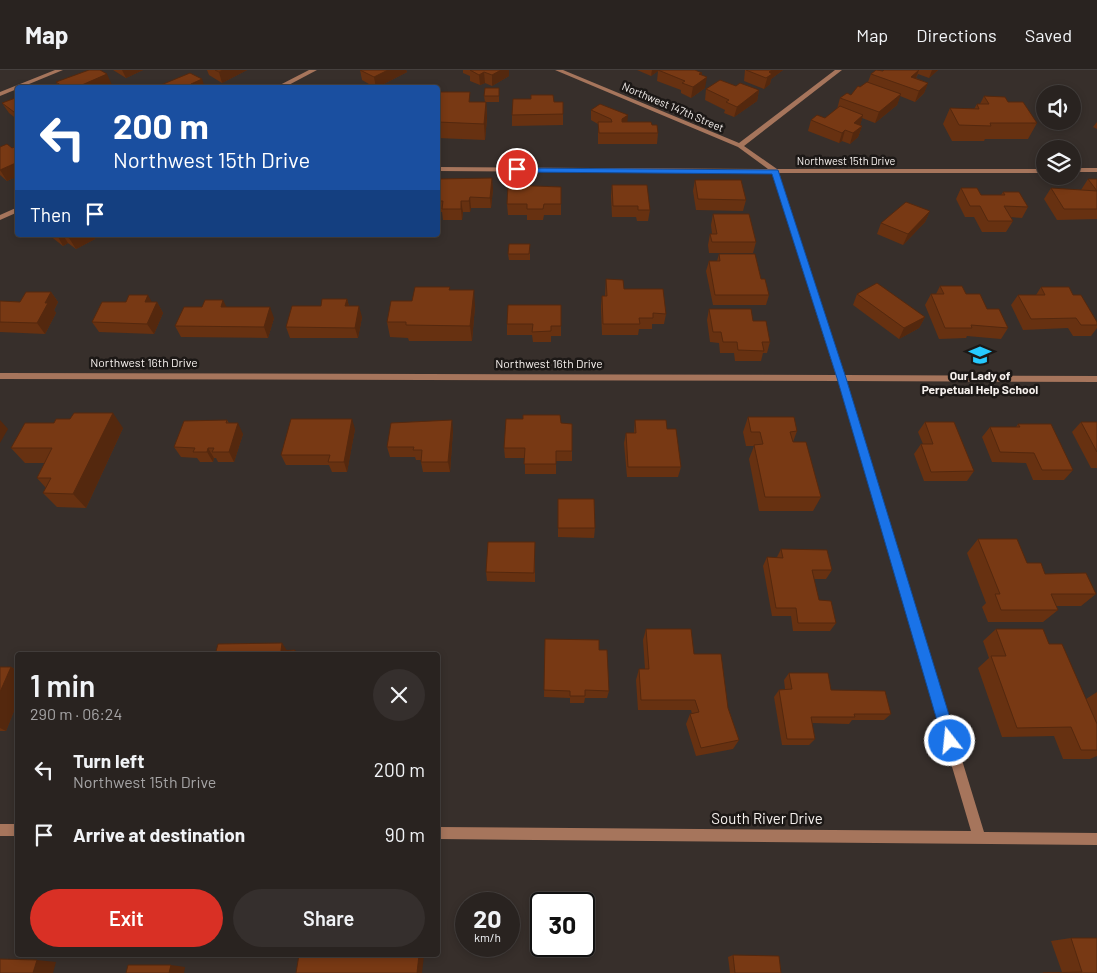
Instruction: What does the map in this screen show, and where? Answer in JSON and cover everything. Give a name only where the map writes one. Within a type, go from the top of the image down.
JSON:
[{"type":"street","points":[[22,85],[60,70]]},
{"type":"street","points":[[283,85],[314,70]]},
{"type":"street","name":"Northwest 147th Street","points":[[558,70],[740,146],[775,172]]},
{"type":"street","points":[[740,146],[840,70]]},
{"type":"street","points":[[0,94],[15,88]]},
{"type":"street","name":"Northwest 15th Drive","points":[[440,169],[775,172],[1036,170]]},
{"type":"street","points":[[1081,170],[1097,170]]},
{"type":"street","points":[[775,172],[842,378],[979,837]]},
{"type":"street","points":[[0,218],[15,210]]},
{"type":"street","name":"Northwest 16th Drive","points":[[0,376],[1097,380]]},
{"type":"street","points":[[0,830],[15,830]]},
{"type":"street","name":"South River Drive","points":[[440,833],[1097,839]]},
{"type":"building","points":[[89,70],[100,70],[107,74],[82,85],[60,85],[56,82]]},
{"type":"building","points":[[360,70],[388,70],[374,77]]},
{"type":"building","points":[[470,70],[501,70],[492,75],[484,72],[479,75]]},
{"type":"building","points":[[658,70],[695,70],[707,77],[693,87],[682,83],[685,81]]},
{"type":"building","points":[[746,70],[772,70],[769,72],[772,74],[766,78]]},
{"type":"building","points":[[876,70],[919,70],[911,77],[928,83],[919,91],[871,74]]},
{"type":"building","points":[[190,73],[202,79],[191,84],[192,85],[161,85]]},
{"type":"building","points":[[720,80],[736,86],[740,83],[759,90],[737,107],[726,102],[729,100],[706,89]]},
{"type":"building","points":[[867,82],[901,94],[879,112],[840,98],[847,93],[851,95],[858,86],[860,87]]},
{"type":"building","points":[[485,88],[499,88],[499,96],[484,96]]},
{"type":"building","points":[[440,92],[470,92],[469,102],[486,102],[484,124],[440,122]]},
{"type":"building","points":[[531,95],[553,95],[554,102],[563,102],[563,114],[512,115],[513,99],[531,99]]},
{"type":"building","points":[[984,96],[1005,97],[1008,102],[1023,102],[1036,123],[990,123],[991,126],[959,125],[950,108],[979,109],[977,104],[989,104]]},
{"type":"building","points":[[15,98],[15,112],[14,112],[2,103]]},
{"type":"building","points":[[600,104],[628,115],[622,119],[622,122],[651,122],[652,125],[657,125],[658,133],[599,133],[598,122],[612,122],[611,119],[591,110]]},
{"type":"building","points":[[840,106],[863,115],[854,123],[862,126],[853,133],[845,130],[842,133],[811,120],[817,115],[825,118]]},
{"type":"building","points":[[7,144],[12,148],[15,147],[15,163],[0,170],[0,147]]},
{"type":"building","points":[[492,178],[490,198],[470,197],[469,201],[461,201],[461,209],[442,209],[443,201],[440,201],[440,179]]},
{"type":"building","points":[[1088,179],[1097,179],[1097,191]]},
{"type":"building","points":[[695,180],[741,180],[746,200],[698,199]]},
{"type":"building","points":[[508,185],[561,187],[561,204],[544,204],[543,209],[527,209],[527,204],[507,204]]},
{"type":"building","points":[[612,185],[647,185],[650,210],[638,210],[638,206],[613,206]]},
{"type":"building","points":[[961,188],[977,188],[981,195],[1005,195],[1003,192],[1019,192],[1028,207],[1004,206],[1013,221],[988,221],[980,206],[970,206]]},
{"type":"building","points":[[1051,188],[1097,191],[1097,209],[1064,209]]},
{"type":"building","points":[[906,202],[930,211],[908,234],[881,223]]},
{"type":"building","points":[[713,214],[749,214],[756,242],[712,242],[710,234],[717,234]]},
{"type":"building","points":[[509,244],[530,244],[529,254],[508,254]]},
{"type":"building","points":[[719,254],[755,254],[761,279],[765,279],[769,295],[715,295],[709,261],[720,261]]},
{"type":"building","points":[[606,279],[623,280],[624,289],[663,289],[666,314],[653,313],[653,318],[639,318],[640,324],[603,324],[602,296],[607,296]]},
{"type":"building","points":[[877,283],[925,317],[904,328],[857,294]]},
{"type":"building","points":[[940,286],[962,286],[966,294],[980,294],[987,309],[999,309],[1008,328],[971,325],[972,328],[945,328],[931,294],[944,294]]},
{"type":"building","points":[[415,287],[450,287],[449,290],[474,290],[470,326],[406,325],[406,322],[387,322],[391,301],[412,301]]},
{"type":"building","points":[[1041,287],[1069,287],[1073,295],[1081,295],[1097,325],[1081,325],[1076,318],[1031,319],[1018,295],[1045,295]]},
{"type":"building","points":[[26,292],[51,292],[45,303],[48,303],[37,323],[0,322],[0,301],[20,302]]},
{"type":"building","points":[[129,295],[148,295],[145,302],[157,302],[147,324],[92,322],[102,302],[126,302]]},
{"type":"building","points":[[322,299],[347,299],[345,306],[359,306],[355,328],[286,327],[292,306],[321,306]]},
{"type":"building","points":[[205,300],[223,300],[221,307],[270,307],[264,327],[175,326],[184,307],[202,307]]},
{"type":"building","points":[[508,305],[561,305],[561,326],[551,326],[551,331],[532,332],[533,324],[507,324]]},
{"type":"building","points":[[709,309],[751,309],[753,321],[766,321],[770,342],[762,342],[764,351],[738,350],[737,342],[723,342],[721,332],[713,332]]},
{"type":"building","points":[[74,413],[113,413],[73,494],[43,493],[51,478],[37,478],[52,448],[11,448],[25,423],[54,423],[56,419],[70,419]]},
{"type":"building","points":[[523,415],[560,415],[561,423],[572,424],[572,451],[556,451],[556,464],[524,464],[525,448],[504,448],[506,419],[523,419]]},
{"type":"building","points":[[748,417],[794,417],[797,431],[790,432],[793,442],[806,442],[821,497],[765,497],[754,445],[763,444],[760,432],[751,432]]},
{"type":"building","points":[[291,419],[352,419],[344,462],[328,462],[330,455],[281,455]]},
{"type":"building","points":[[227,420],[226,423],[238,423],[229,452],[212,452],[214,448],[208,448],[207,452],[193,452],[195,448],[174,447],[184,421]]},
{"type":"building","points":[[452,420],[448,462],[421,462],[422,450],[413,450],[414,447],[387,447],[391,423]]},
{"type":"building","points":[[635,420],[666,420],[667,429],[676,429],[681,467],[628,467],[626,433],[636,433]]},
{"type":"building","points":[[925,422],[954,422],[974,471],[931,472],[921,444],[933,444]]},
{"type":"building","points":[[1081,422],[1097,422],[1097,452]]},
{"type":"building","points":[[1018,424],[1051,424],[1073,470],[1042,470],[1034,453],[1000,452],[990,427],[1020,427]]},
{"type":"building","points":[[558,499],[594,499],[595,528],[558,528]]},
{"type":"building","points":[[978,539],[1017,539],[1027,563],[1041,563],[1045,574],[1086,573],[1096,594],[1051,594],[1058,610],[1001,610],[995,594],[1000,594]]},
{"type":"building","points":[[488,542],[535,542],[534,573],[486,572]]},
{"type":"building","points":[[781,549],[827,550],[832,570],[812,570],[819,600],[831,601],[836,623],[798,623],[796,608],[776,608],[767,557],[783,558]]},
{"type":"building","points":[[646,629],[691,629],[694,654],[721,654],[728,708],[739,740],[701,748],[690,714],[699,712],[695,700],[641,700],[639,669],[649,669]]},
{"type":"building","points":[[996,629],[1043,629],[1049,644],[1062,644],[1097,724],[1097,750],[1081,750],[1071,727],[1017,728],[991,656],[1006,656]]},
{"type":"building","points":[[545,639],[599,640],[599,650],[607,650],[609,691],[585,690],[585,696],[570,696],[570,691],[544,690]]},
{"type":"building","points":[[282,643],[281,651],[295,650],[295,652],[216,652],[218,644]]},
{"type":"building","points":[[0,667],[11,667],[0,692]]},
{"type":"building","points":[[789,673],[828,673],[831,690],[885,691],[891,714],[854,714],[855,717],[811,717],[815,739],[787,739],[779,690],[792,689]]},
{"type":"building","points":[[1071,938],[1097,938],[1097,973],[1043,973],[1082,972]]},
{"type":"building","points":[[733,955],[779,956],[781,973],[735,973]]},
{"type":"building","points":[[299,957],[419,957],[417,973],[296,973]]},
{"type":"building","points":[[0,959],[37,960],[33,973],[0,973]]},
{"type":"building","points":[[128,965],[171,965],[169,973],[126,973]]},
{"type":"place","name":"Our Lady of Perpetual Help School","points":[[980,355]]},
{"type":"route","points":[[517,169],[775,172],[842,378],[950,741]]}]
